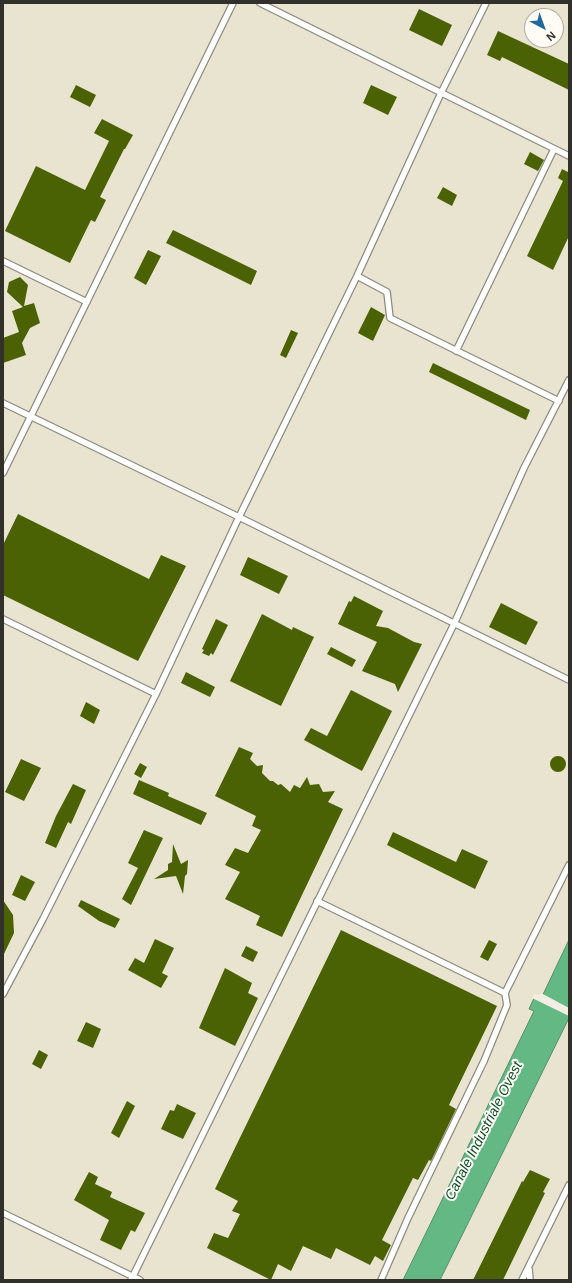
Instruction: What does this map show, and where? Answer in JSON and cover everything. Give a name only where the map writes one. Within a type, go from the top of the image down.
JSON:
[{"type":"lane","points":[[3,473],[233,3]]},
{"type":"lane","points":[[260,3],[569,156]]},
{"type":"lane","points":[[3,994],[43,919],[156,694],[239,517],[357,276],[441,93],[486,3]]},
{"type":"lane","points":[[456,351],[554,149]]},
{"type":"lane","points":[[3,261],[87,302]]},
{"type":"lane","points":[[357,276],[387,292],[390,318],[559,401]]},
{"type":"lane","points":[[132,1278],[454,624],[524,468],[569,380]]},
{"type":"lane","points":[[3,403],[239,517],[569,680]]},
{"type":"lane","points":[[3,619],[156,694]]},
{"type":"lane","points":[[381,1280],[408,1218],[484,1061],[507,1005],[505,993],[569,865]]},
{"type":"lane","points":[[317,901],[505,993]]},
{"type":"lane","points":[[522,1280],[569,1185]]},
{"type":"lane","points":[[3,1213],[132,1278],[140,1280]]},
{"type":"lane","points":[[530,1264],[530,1280]]},
{"type":"shaded area","points":[[3,3],[569,3],[569,940],[541,998],[529,1010],[534,1011],[403,1280],[3,1280]]},
{"type":"shaded area","points":[[569,1018],[569,1280],[440,1280]]},
{"type":"water","name":"Canale Industriale Ovest","points":[[569,940],[569,1018],[440,1280],[403,1280],[534,1011],[529,1009],[535,996],[541,998]]},
{"type":"pier","points":[[541,993],[569,1008],[569,1016],[532,998],[534,994],[540,995]]},
{"type":"building","points":[[419,9],[452,25],[442,46],[409,30]]},
{"type":"building","points":[[498,31],[524,43],[524,48],[535,48],[569,64],[569,90],[502,57],[500,61],[487,55]]},
{"type":"building","points":[[76,85],[96,95],[90,107],[70,97]]},
{"type":"building","points":[[371,85],[397,97],[388,115],[363,103]]},
{"type":"building","points":[[102,119],[133,135],[124,149],[100,197],[106,200],[95,222],[91,220],[70,263],[5,231],[36,166],[85,190],[109,141],[94,133]]},
{"type":"building","points":[[530,152],[544,160],[538,171],[524,164]]},
{"type":"building","points":[[562,169],[568,172],[569,170],[569,236],[553,270],[527,256],[563,181],[558,178]]},
{"type":"building","points":[[443,187],[457,195],[452,206],[437,198]]},
{"type":"building","points":[[173,230],[257,271],[251,285],[166,243]]},
{"type":"building","points":[[148,250],[161,256],[146,285],[134,278]]},
{"type":"building","points":[[20,277],[28,285],[24,306],[34,303],[40,323],[30,328],[22,343],[26,355],[3,363],[3,338],[19,332],[12,311],[23,307],[7,292],[9,282]]},
{"type":"building","points":[[371,307],[385,315],[373,341],[358,333]]},
{"type":"building","points":[[291,330],[298,333],[286,358],[280,355]]},
{"type":"building","points":[[433,363],[530,410],[526,420],[429,372]]},
{"type":"building","points":[[18,514],[149,579],[161,555],[186,566],[138,661],[3,595],[3,545]]},
{"type":"building","points":[[248,557],[288,576],[279,594],[240,575]]},
{"type":"building","points":[[354,596],[383,611],[376,626],[388,628],[414,642],[422,644],[398,692],[395,684],[362,671],[377,642],[338,624],[349,601],[351,602]]},
{"type":"building","points":[[501,603],[538,622],[526,645],[489,627]]},
{"type":"building","points":[[262,614],[292,630],[293,627],[314,637],[281,706],[230,681]]},
{"type":"building","points":[[216,619],[228,625],[213,655],[211,653],[209,656],[202,653],[204,650],[202,649]]},
{"type":"building","points":[[331,647],[356,660],[352,667],[327,654]]},
{"type":"building","points":[[186,672],[215,687],[210,697],[181,683]]},
{"type":"building","points":[[351,690],[392,711],[362,771],[304,740],[311,728],[327,736]]},
{"type":"building","points":[[86,702],[100,710],[94,724],[80,716]]},
{"type":"building","points":[[239,747],[253,753],[250,759],[257,766],[263,765],[262,773],[270,781],[273,781],[278,785],[281,784],[290,792],[294,785],[300,788],[307,777],[310,785],[319,784],[323,792],[335,791],[328,802],[343,809],[282,937],[256,925],[260,916],[225,899],[240,872],[225,865],[235,848],[248,853],[261,830],[252,826],[256,816],[215,796]]},
{"type":"building","points":[[555,756],[561,756],[566,761],[564,770],[561,772],[555,772],[550,767],[550,761]]},
{"type":"building","points":[[21,759],[41,768],[24,801],[5,792]]},
{"type":"building","points":[[140,763],[147,767],[141,778],[134,774]]},
{"type":"building","points":[[139,780],[169,793],[168,796],[207,813],[201,825],[133,794]]},
{"type":"building","points":[[73,784],[86,790],[71,824],[68,822],[56,848],[45,843],[56,816]]},
{"type":"building","points":[[144,830],[163,838],[131,905],[122,899],[138,868],[128,863]]},
{"type":"building","points":[[393,832],[456,862],[462,849],[488,861],[475,889],[387,845]]},
{"type":"building","points":[[173,844],[181,864],[188,860],[183,894],[176,876],[154,879],[168,870],[168,864],[172,862]]},
{"type":"building","points":[[21,875],[35,882],[25,901],[12,895]]},
{"type":"building","points":[[3,900],[13,915],[14,933],[3,956]]},
{"type":"building","points":[[81,900],[120,919],[115,928],[99,921],[78,906]]},
{"type":"building","points":[[341,930],[497,1006],[449,1105],[456,1109],[431,1161],[429,1160],[418,1180],[413,1178],[382,1240],[391,1245],[383,1261],[375,1256],[370,1265],[336,1248],[331,1259],[303,1246],[291,1271],[278,1264],[271,1280],[207,1248],[214,1233],[228,1238],[240,1214],[232,1211],[238,1201],[215,1189]]},
{"type":"building","points":[[155,939],[174,948],[162,973],[168,976],[161,988],[128,970],[135,958],[144,963]]},
{"type":"building","points":[[489,940],[497,944],[488,961],[480,957]]},
{"type":"building","points":[[246,946],[258,952],[253,962],[241,956]]},
{"type":"building","points":[[225,968],[252,983],[248,993],[258,998],[235,1046],[199,1028]]},
{"type":"building","points":[[86,1022],[101,1029],[93,1048],[77,1041]]},
{"type":"building","points":[[39,1050],[48,1055],[41,1069],[32,1064]]},
{"type":"building","points":[[127,1101],[135,1106],[119,1138],[111,1133]]},
{"type":"building","points":[[177,1104],[196,1113],[183,1139],[161,1129],[170,1110],[174,1111]]},
{"type":"building","points":[[530,1170],[550,1179],[543,1192],[545,1193],[503,1280],[473,1280],[522,1181],[523,1182]]},
{"type":"building","points":[[89,1172],[98,1177],[95,1184],[112,1192],[110,1197],[145,1213],[135,1232],[131,1230],[121,1250],[100,1240],[109,1220],[74,1200]]}]
